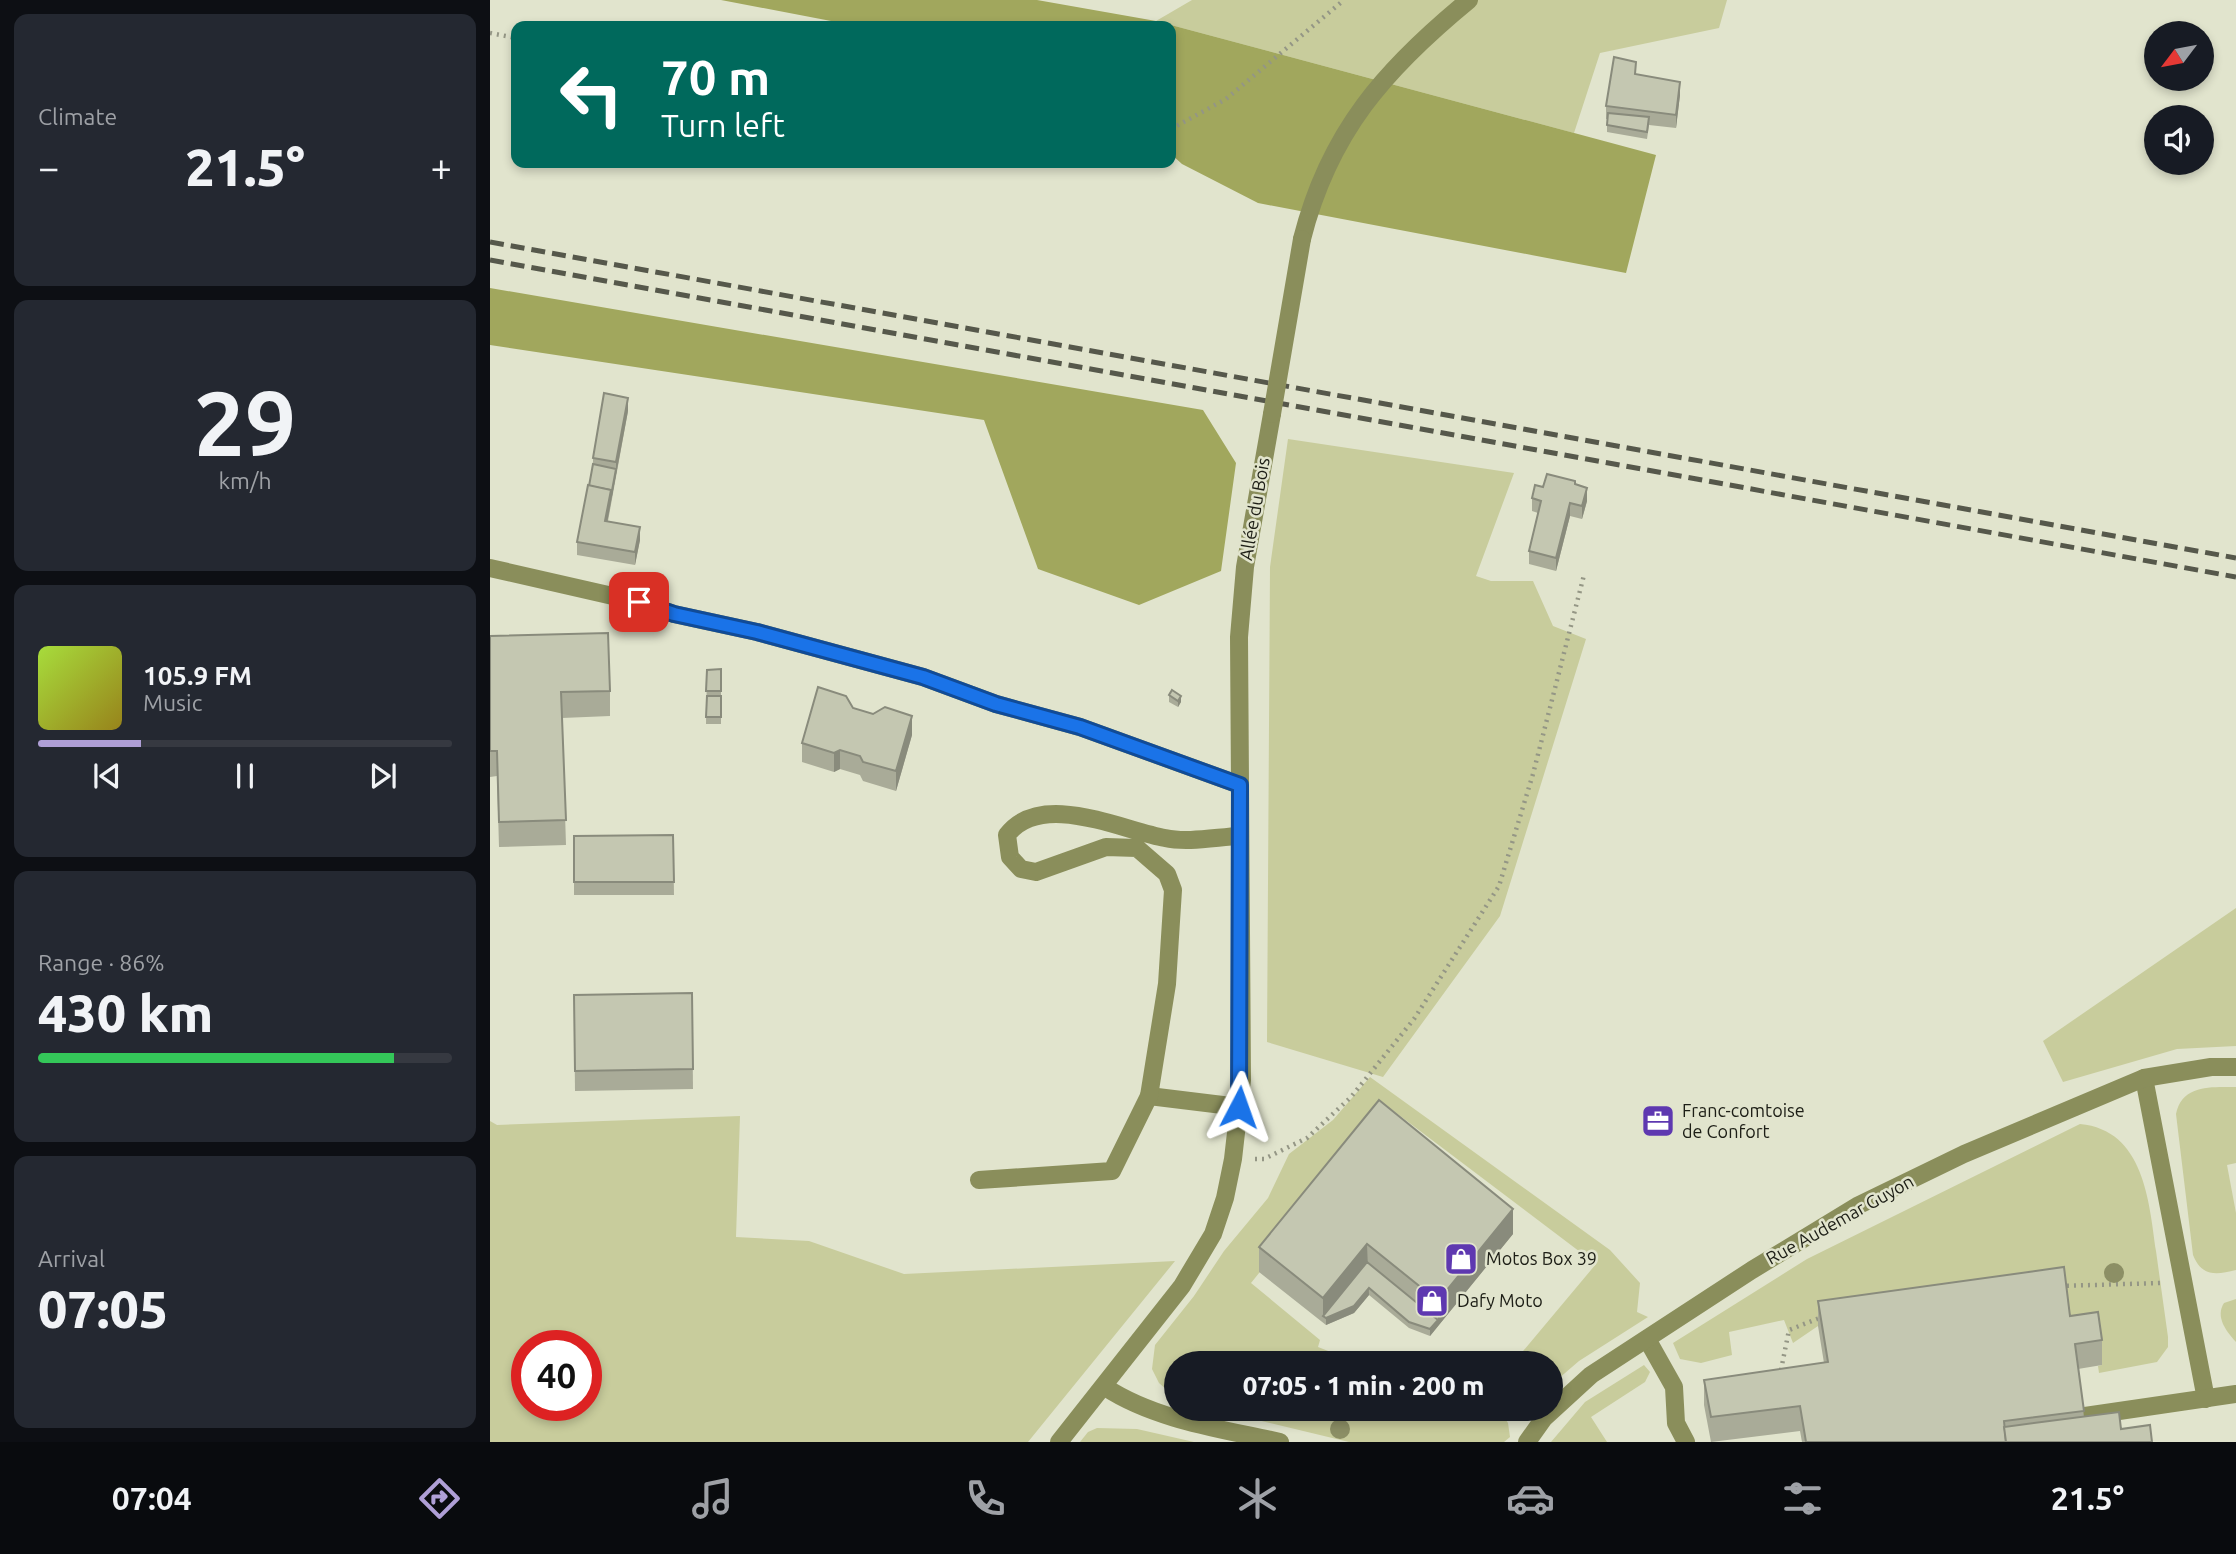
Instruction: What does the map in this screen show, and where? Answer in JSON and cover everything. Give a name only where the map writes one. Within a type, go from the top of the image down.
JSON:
[{"type":"street","name":"Allée du Bois","points":[[1059,1442],[1182,1286],[1213,1234],[1233,1159],[1242,1080],[1239,637],[1245,567],[1302,239],[1319,185],[1360,107],[1398,62],[1469,0]]},
{"type":"street","points":[[490,568],[639,602],[674,614],[757,632],[923,677],[996,704],[1080,727],[1240,785]]},
{"type":"street","points":[[979,1180],[1112,1171],[1149,1096],[1167,984],[1174,890],[1167,874],[1138,848],[1105,847],[1036,872],[1021,869],[1010,857],[1007,835],[1015,824],[1048,813],[1095,819],[1167,839],[1240,836]]},
{"type":"street","name":"Rue Audemar Guyon","points":[[1527,1442],[1544,1418],[1570,1391],[1752,1270],[1859,1205],[1964,1154],[2144,1078],[2211,1067],[2236,1068]]},
{"type":"street","points":[[2144,1078],[2206,1399]]},
{"type":"street","points":[[1149,1096],[1239,1107]]},
{"type":"street","points":[[1647,1339],[1674,1387],[1676,1423],[1686,1442]]},
{"type":"street","points":[[1105,1387],[1128,1400],[1186,1420],[1280,1442]]},
{"type":"street","points":[[2085,1416],[2236,1394]]},
{"type":"path","points":[[1176,126],[1226,99],[1345,0]]},
{"type":"path","points":[[490,33],[511,37]]},
{"type":"path","points":[[1233,1159],[1264,1159],[1307,1138],[1351,1097],[1414,1019],[1499,886],[1533,774],[1584,575]]},
{"type":"path","points":[[2057,1286],[2182,1282]]},
{"type":"path","points":[[1781,1370],[1789,1330],[1816,1318],[1829,1316]]},
{"type":"green space","points":[[721,0],[1037,0],[1156,21],[831,21]]},
{"type":"green space","points":[[1192,0],[1727,0],[1719,28],[1600,53],[1574,133],[1176,26],[1176,21],[1156,21]]},
{"type":"green space","points":[[1176,26],[1656,155],[1626,273],[1258,203],[1176,159]]},
{"type":"green space","points":[[490,288],[1203,410],[1236,463],[1221,571],[1139,605],[1038,569],[984,420],[490,345]]},
{"type":"green space","points":[[1288,439],[1514,473],[1476,576],[1491,581],[1533,581],[1553,626],[1586,639],[1500,916],[1383,1077],[1267,1042],[1270,567]]},
{"type":"green space","points":[[2236,908],[2236,1046],[2177,1049],[2063,1082],[2043,1041]]},
{"type":"green space","points":[[1370,1077],[1610,1250],[1640,1283],[1637,1312],[1648,1317],[1579,1361],[1563,1375],[1563,1351],[1523,1351],[1596,1264],[1391,1109],[1251,1283],[1320,1340],[1318,1347],[1328,1351],[1164,1351],[1164,1387],[1152,1369],[1155,1345],[1194,1296],[1224,1251],[1268,1198],[1289,1154],[1333,1120]]},
{"type":"green space","points":[[2236,1087],[2236,1163],[2227,1165],[2236,1213],[2236,1270],[2210,1273],[2201,1267],[2193,1255],[2176,1114],[2179,1104],[2191,1092]]},
{"type":"green space","points":[[740,1116],[736,1237],[809,1241],[904,1274],[1175,1261],[1028,1442],[490,1442],[490,1121],[497,1125]]},
{"type":"green space","points":[[2080,1124],[2101,1129],[2118,1139],[2130,1154],[2146,1190],[2168,1337],[2168,1347],[2157,1362],[2099,1373],[2098,1366],[2102,1365],[1818,1326],[1793,1343],[1784,1320],[1729,1332],[1732,1355],[1701,1363],[1680,1359],[1673,1343],[1807,1259]]},
{"type":"green space","points":[[2236,1299],[2236,1342],[2225,1329],[2221,1313],[2224,1303]]},
{"type":"green space","points":[[1644,1365],[1650,1372],[1645,1382],[1591,1417],[1607,1442],[1551,1442],[1585,1402]]},
{"type":"green space","points":[[1261,1421],[1507,1421],[1510,1437],[1504,1442],[1349,1442]]},
{"type":"green space","points":[[1097,1428],[1137,1429],[1194,1442],[1080,1442],[1088,1432]]},
{"type":"building","points":[[1614,57],[1636,62],[1635,74],[1680,82],[1676,115],[1606,106]]},
{"type":"building","points":[[1608,113],[1649,117],[1647,132],[1607,125]]},
{"type":"building","points":[[604,393],[628,398],[616,462],[593,458]]},
{"type":"building","points":[[593,464],[616,469],[611,496],[611,490],[589,486]]},
{"type":"building","points":[[1547,474],[1575,481],[1575,484],[1587,488],[1582,506],[1570,503],[1556,558],[1529,551],[1541,501],[1532,498],[1535,485],[1543,487]]},
{"type":"building","points":[[588,485],[611,490],[605,521],[640,527],[635,552],[577,542]]},
{"type":"building","points":[[608,633],[610,691],[561,692],[566,820],[499,822],[497,751],[490,751],[490,636]]},
{"type":"building","points":[[721,669],[721,691],[706,691],[707,670]]},
{"type":"building","points":[[818,687],[846,696],[853,708],[873,714],[885,707],[912,716],[896,771],[863,762],[860,756],[840,750],[834,753],[802,743]]},
{"type":"building","points":[[1172,690],[1181,696],[1178,701],[1169,695]]},
{"type":"building","points":[[707,696],[721,696],[721,717],[706,717]]},
{"type":"building","points":[[673,835],[674,882],[574,882],[574,836]]},
{"type":"building","points":[[692,993],[693,1069],[575,1071],[574,995]]},
{"type":"building","points":[[1379,1100],[1513,1209],[1438,1301],[1367,1244],[1323,1298],[1259,1247]]},
{"type":"building","points":[[1367,1262],[1438,1320],[1430,1329],[1409,1322],[1369,1288],[1354,1306],[1326,1318],[1323,1316]]},
{"type":"building","points":[[2064,1267],[2070,1316],[2098,1312],[2102,1340],[2075,1344],[2084,1411],[2004,1421],[2006,1442],[1806,1442],[1800,1406],[1711,1417],[1704,1380],[1828,1362],[1818,1301]]},
{"type":"building","points":[[2119,1412],[2121,1429],[2150,1425],[2152,1442],[2006,1442],[2004,1427]]},
{"type":"railway","points":[[490,242],[2236,558]]},
{"type":"railway","points":[[490,260],[2236,577]]},
{"type":"place","name":"Franc-comtoise de Confort","points":[[1658,1121]]},
{"type":"place","name":"Motos Box 39","points":[[1461,1259]]},
{"type":"place","name":"Dafy Moto","points":[[1432,1301]]},
{"type":"route","points":[[639,602],[674,614],[757,632],[923,677],[996,704],[1080,727],[1240,785],[1242,1080],[1239,1107]]}]
